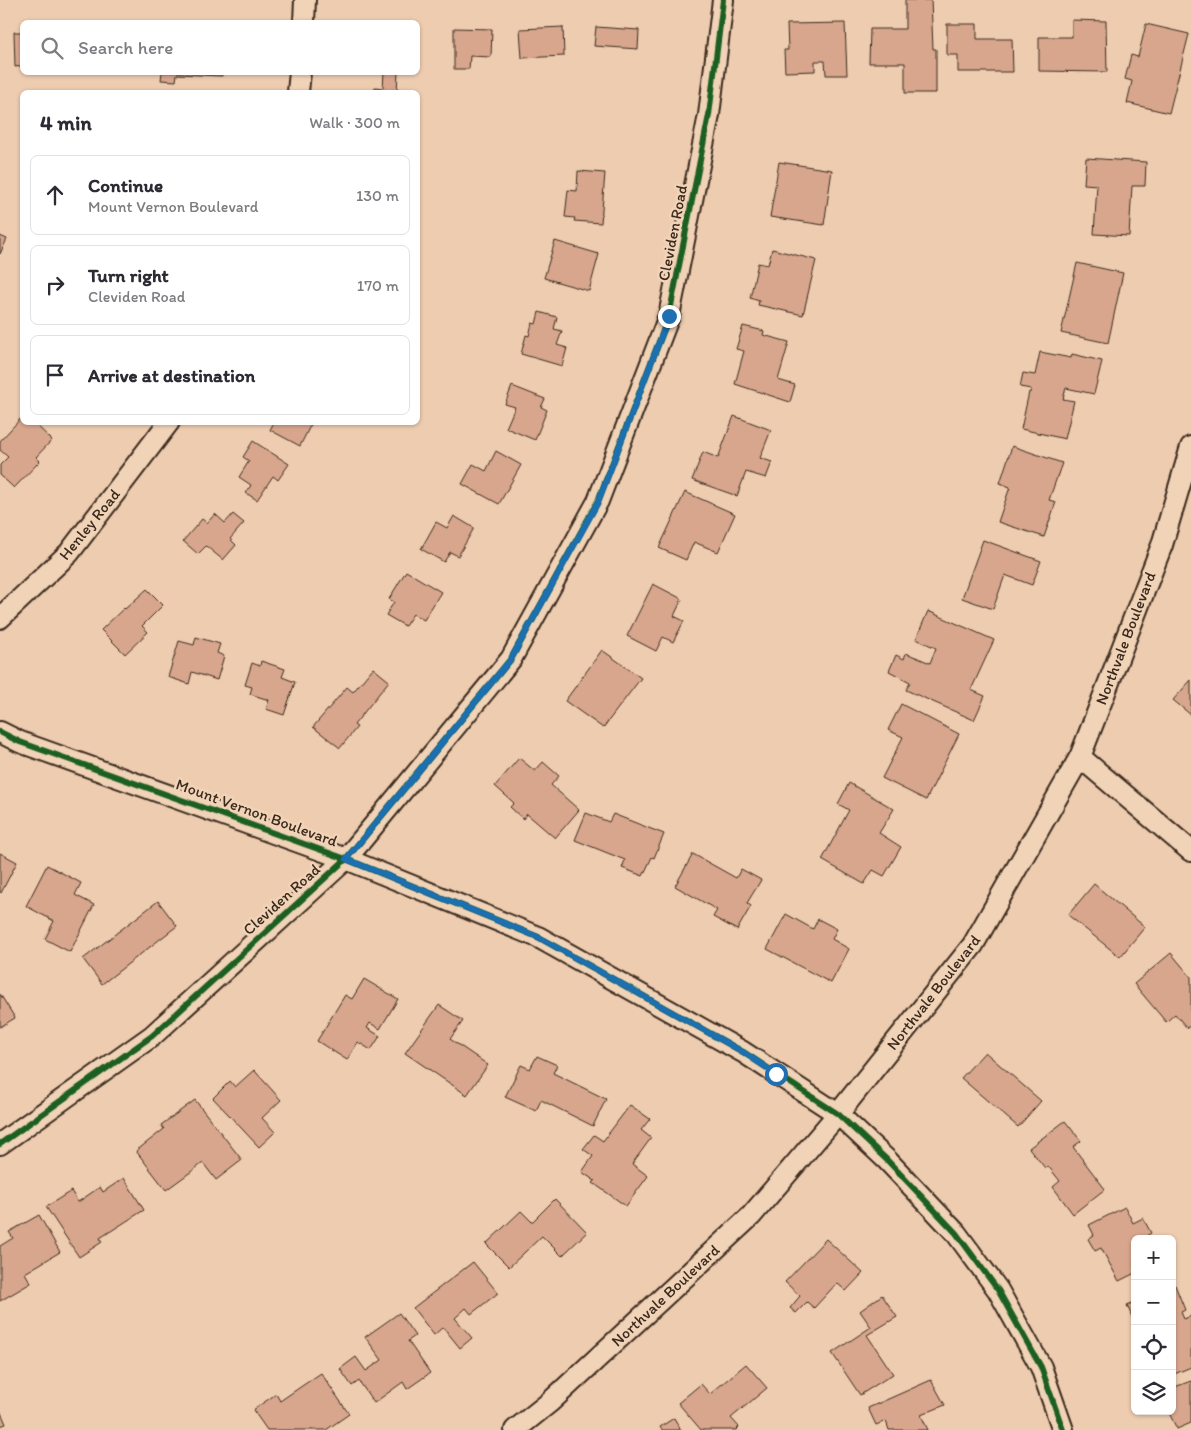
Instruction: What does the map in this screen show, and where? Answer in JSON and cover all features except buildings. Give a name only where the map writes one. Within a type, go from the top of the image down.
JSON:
[{"type":"street","points":[[304,20],[305,0]]},
{"type":"street","name":"Cleviden Road","points":[[0,1144],[152,1036],[346,859],[511,659],[598,502],[669,316],[709,115],[723,0]]},
{"type":"street","points":[[298,90],[300,75]]},
{"type":"street","name":"Henley Road","points":[[0,618],[69,552],[167,425]]},
{"type":"street","name":"Northvale Boulevard","points":[[515,1430],[550,1402],[751,1216],[838,1114],[973,945],[1080,757],[1162,544],[1191,447]]},
{"type":"street","name":"Mount Vernon Boulevard","points":[[0,732],[20,742],[346,859],[538,937],[743,1052],[838,1114],[887,1160],[956,1232],[998,1290],[1041,1368],[1063,1430]]},
{"type":"street","points":[[1080,757],[1191,851]]},
{"type":"cycle path","points":[[0,1144],[152,1036],[346,859],[511,659],[598,501],[669,316],[709,115],[723,0]]},
{"type":"cycle path","points":[[0,732],[20,742],[346,859],[538,937],[743,1052],[838,1114],[887,1160],[956,1233],[998,1290],[1041,1367],[1063,1430]]},
{"type":"route","points":[[669,316],[598,502],[511,659],[346,859],[538,937],[743,1052],[776,1074]]}]
